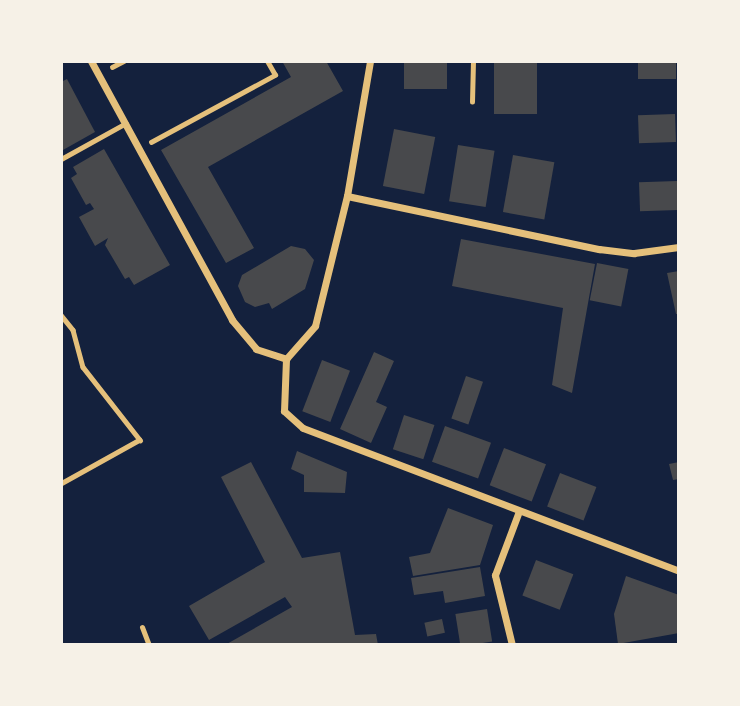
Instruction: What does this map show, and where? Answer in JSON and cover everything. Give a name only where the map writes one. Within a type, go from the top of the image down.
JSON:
[{"type":"street","points":[[91,61],[141,148],[232,320],[256,349],[286,359]]},
{"type":"street","points":[[370,61],[347,196],[315,326],[286,359],[284,411],[303,428],[679,572]]},
{"type":"street","points":[[347,196],[599,249],[634,253],[679,247]]},
{"type":"street","points":[[512,645],[495,575],[519,511]]},
{"type":"lane","points":[[61,159],[127,123]]},
{"type":"lane","points":[[142,628],[149,645]]},
{"type":"path","points":[[141,148],[275,75],[267,61]]},
{"type":"path","points":[[472,61],[472,103]]},
{"type":"path","points":[[61,315],[73,330],[83,367],[139,440],[61,484]]},
{"type":"building","points":[[282,61],[326,61],[343,91],[208,167],[254,248],[226,263],[161,150],[291,77]]},
{"type":"building","points":[[404,61],[447,61],[447,89],[404,89]]},
{"type":"building","points":[[494,61],[537,61],[537,114],[494,114]]},
{"type":"building","points":[[638,61],[676,61],[676,79],[638,79]]},
{"type":"building","points":[[67,79],[95,132],[63,150],[61,82]]},
{"type":"building","points":[[675,114],[676,142],[639,143],[638,115]]},
{"type":"building","points":[[394,129],[435,137],[424,194],[383,186]]},
{"type":"building","points":[[458,145],[495,151],[486,207],[449,201]]},
{"type":"building","points":[[104,149],[170,265],[134,285],[129,277],[125,279],[105,245],[108,238],[95,246],[79,217],[94,209],[90,203],[86,205],[71,178],[77,174],[73,167]]},
{"type":"building","points":[[513,155],[554,162],[544,219],[503,212]]},
{"type":"building","points":[[677,181],[678,210],[640,211],[639,182]]},
{"type":"building","points":[[461,239],[595,264],[572,393],[552,385],[563,308],[452,286]]},
{"type":"building","points":[[291,246],[305,249],[314,260],[305,289],[272,309],[269,303],[255,307],[245,302],[238,286],[242,275]]},
{"type":"building","points":[[597,263],[628,269],[621,306],[590,300]]},
{"type":"building","points":[[679,271],[679,314],[676,314],[667,273]]},
{"type":"building","points":[[374,352],[394,361],[376,402],[387,407],[371,443],[340,429]]},
{"type":"building","points":[[322,360],[350,371],[330,422],[302,411]]},
{"type":"building","points":[[466,376],[483,382],[468,424],[451,419]]},
{"type":"building","points":[[404,415],[434,425],[423,459],[393,449]]},
{"type":"building","points":[[445,426],[491,443],[478,478],[432,462]]},
{"type":"building","points":[[504,448],[546,464],[532,501],[490,485]]},
{"type":"building","points":[[297,451],[347,472],[345,493],[304,492],[304,475],[291,469]]},
{"type":"building","points":[[251,462],[302,558],[340,552],[355,635],[376,634],[378,645],[225,645],[292,607],[285,597],[209,640],[189,606],[265,562],[221,477]]},
{"type":"building","points":[[679,462],[679,479],[673,480],[669,464]]},
{"type":"building","points":[[560,473],[596,487],[584,521],[547,507]]},
{"type":"building","points":[[448,508],[493,525],[480,565],[413,576],[409,557],[430,553]]},
{"type":"building","points":[[536,560],[573,574],[560,610],[522,595]]},
{"type":"building","points":[[480,567],[485,596],[445,603],[443,591],[414,595],[411,578]]},
{"type":"building","points":[[626,576],[679,595],[679,633],[618,644],[614,614]]},
{"type":"building","points":[[487,609],[492,642],[460,645],[455,614]]},
{"type":"building","points":[[442,619],[445,633],[427,636],[424,623]]}]
